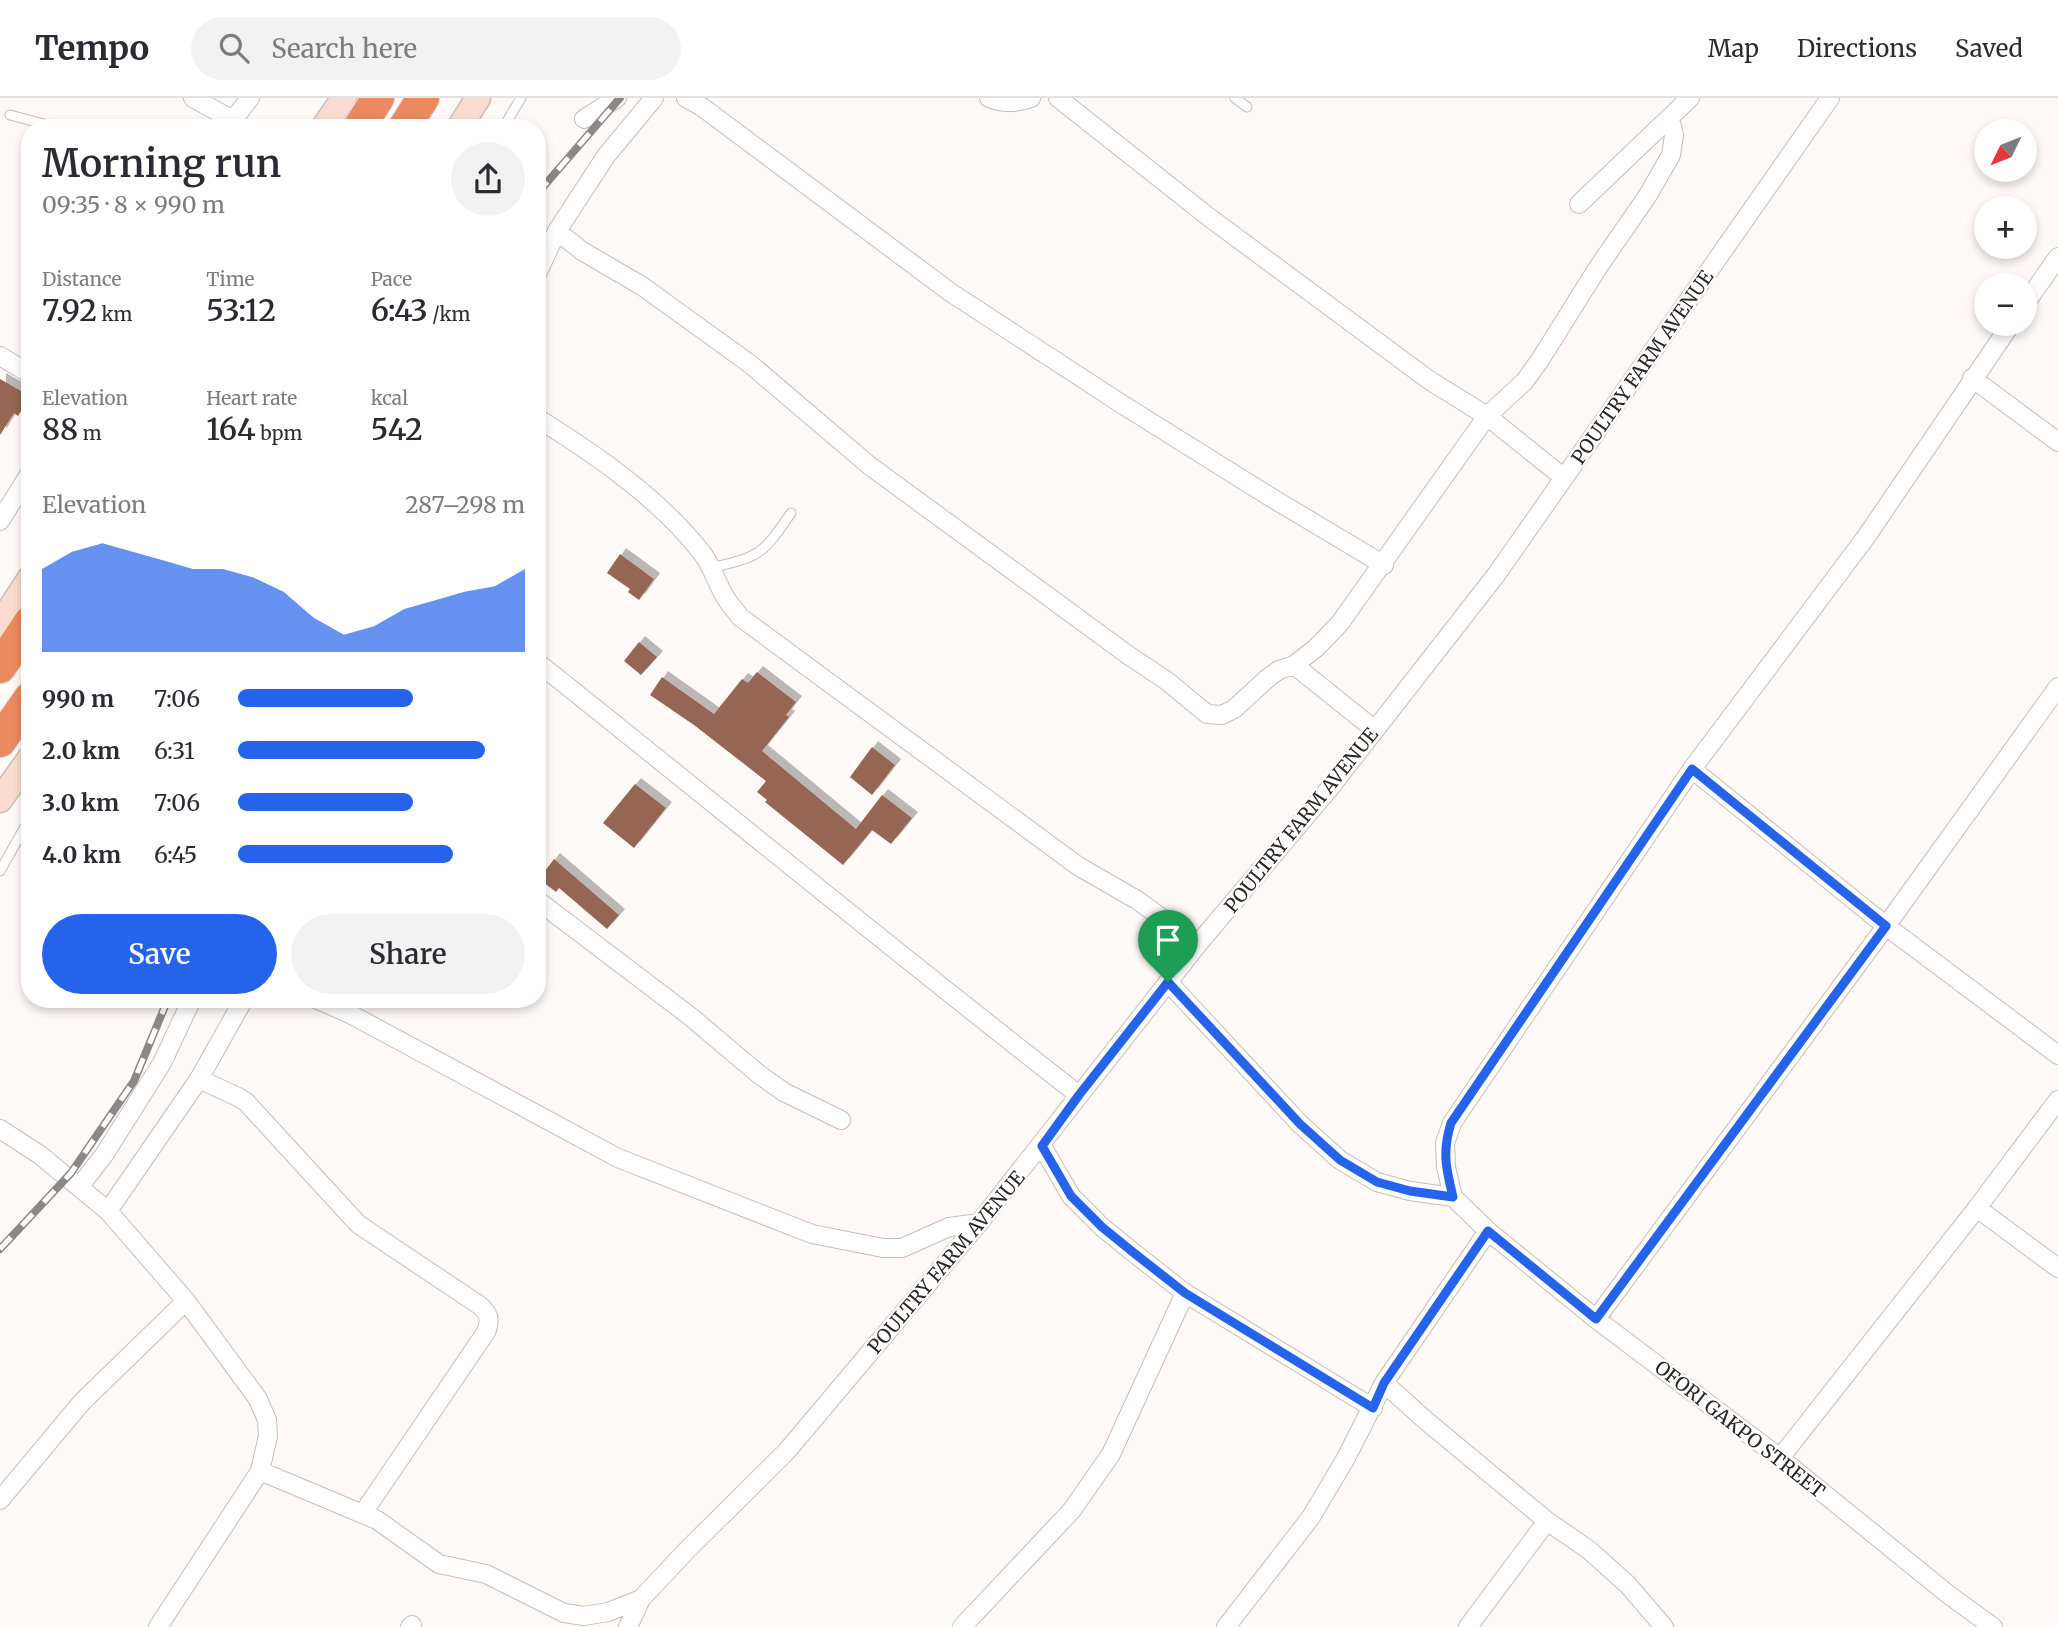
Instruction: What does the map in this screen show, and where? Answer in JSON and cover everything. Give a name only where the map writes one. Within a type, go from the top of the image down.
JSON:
[{"type":"highway","points":[[365,119],[378,98]]},
{"type":"highway","points":[[410,119],[423,98]]},
{"type":"highway","points":[[0,667],[21,636]]},
{"type":"highway","points":[[0,741],[21,711]]},
{"type":"main road","points":[[329,119],[344,98]]},
{"type":"main road","points":[[465,119],[478,98]]},
{"type":"main road","points":[[0,624],[21,592]]},
{"type":"main road","points":[[0,800],[21,771]]},
{"type":"street","points":[[193,98],[224,119]]},
{"type":"street","points":[[235,119],[250,98]]},
{"type":"street","points":[[584,119],[617,98]]},
{"type":"street","points":[[546,255],[557,231],[606,156],[654,98]]},
{"type":"street","points":[[686,98],[705,103],[950,292],[1154,424],[1384,565]]},
{"type":"street","points":[[989,98],[1015,103],[1031,98]]},
{"type":"street","points":[[1058,98],[1231,234],[1429,380],[1487,416],[1564,478]]},
{"type":"street","points":[[1579,204],[1690,98]]},
{"type":"street","name":"POULTRY FARM AVENUE","points":[[641,1599],[786,1452],[979,1223],[1198,944],[1329,789],[1496,575],[1830,98]]},
{"type":"street","points":[[557,231],[582,251],[642,286],[750,364],[870,466],[1116,647],[1167,681],[1207,714],[1222,715],[1234,709],[1269,677],[1294,665],[1316,648],[1340,623],[1384,565],[1487,416],[1524,382],[1648,195],[1671,155],[1674,135],[1670,118]]},
{"type":"street","points":[[2037,287],[2058,257]]},
{"type":"street","points":[[1168,982],[1300,1124],[1340,1160],[1377,1182],[1410,1191],[1453,1197],[1446,1167],[1445,1143],[1451,1123],[1692,769],[1866,537],[2002,336]]},
{"type":"street","points":[[0,356],[21,369]]},
{"type":"street","points":[[1972,378],[2058,442]]},
{"type":"street","points":[[546,424],[584,447],[637,488],[690,540],[703,554],[726,599],[740,617],[1078,866],[1137,900],[1198,944]]},
{"type":"street","points":[[0,521],[21,487]]},
{"type":"street","points":[[1294,665],[1375,730]]},
{"type":"street","points":[[546,669],[940,987],[1079,1095]]},
{"type":"street","points":[[1596,1319],[1886,926],[2058,687]]},
{"type":"street","points":[[1692,769],[1886,926],[2058,1055]]},
{"type":"street","points":[[546,907],[691,1017],[761,1076],[784,1092],[841,1120]]},
{"type":"street","points":[[79,1187],[104,1155],[163,1063],[188,1008]]},
{"type":"street","points":[[108,1211],[199,1079],[239,1008]]},
{"type":"street","points":[[336,1008],[618,1158],[812,1234],[883,1248],[902,1248],[949,1227],[979,1223]]},
{"type":"street","points":[[199,1079],[246,1102],[358,1224],[479,1305],[488,1314],[490,1323],[486,1332],[363,1513]]},
{"type":"street","points":[[1780,1458],[1977,1208],[2058,1100]]},
{"type":"street","points":[[0,1129],[40,1155],[108,1211],[186,1301],[258,1399],[267,1420],[268,1436],[260,1471],[158,1627]]},
{"type":"street","points":[[1042,1146],[1071,1196],[1102,1227],[1185,1293],[1373,1408]]},
{"type":"street","name":"OFORI GAKPO STREET","points":[[1453,1197],[1488,1231],[1596,1319],[1780,1458],[1949,1595],[1993,1627]]},
{"type":"street","points":[[1977,1208],[2058,1268]]},
{"type":"street","points":[[1226,1627],[1311,1517],[1373,1408],[1384,1383],[1488,1231]]},
{"type":"street","points":[[962,1627],[1072,1510],[1111,1454],[1185,1293]]},
{"type":"street","points":[[0,1500],[82,1402],[186,1301]]},
{"type":"street","points":[[1384,1383],[1546,1521],[1589,1550],[1628,1585],[1666,1626]]},
{"type":"street","points":[[260,1471],[363,1513],[439,1564],[486,1574],[569,1620],[608,1612],[641,1599]]},
{"type":"street","points":[[1468,1627],[1546,1521]]},
{"type":"street","points":[[628,1627],[641,1599]]},
{"type":"lane","points":[[508,119],[521,98]]},
{"type":"lane","points":[[1235,98],[1247,107]]},
{"type":"lane","points":[[10,115],[25,119]]},
{"type":"lane","points":[[711,568],[760,553],[769,545],[791,513]]},
{"type":"lane","points":[[0,871],[21,834]]},
{"type":"building","points":[[0,379],[21,391],[21,411],[18,416],[14,413],[0,435]]},
{"type":"building","points":[[620,554],[654,579],[639,600],[628,592],[630,589],[607,573]]},
{"type":"building","points":[[639,642],[657,657],[641,675],[624,661]]},
{"type":"building","points":[[757,672],[796,702],[786,715],[789,717],[762,751],[856,829],[882,795],[912,818],[891,844],[872,830],[843,865],[765,802],[767,800],[757,792],[766,781],[694,725],[650,695],[662,677],[714,714],[742,679],[748,683]]},
{"type":"building","points":[[872,747],[895,765],[872,795],[850,777]]},
{"type":"building","points":[[635,784],[666,808],[634,848],[603,823]]},
{"type":"building","points":[[554,859],[619,915],[607,929],[559,888],[556,892],[546,884],[546,870]]},
{"type":"railway","points":[[546,184],[620,98]]},
{"type":"railway","points":[[0,1249],[71,1173],[134,1081],[164,1008]]},
{"type":"route","points":[[1692,769],[1886,926],[1596,1319],[1488,1231],[1384,1383],[1373,1408],[1185,1293],[1134,1253],[1102,1227],[1071,1196],[1042,1146],[1168,982],[1300,1124],[1340,1160],[1377,1182],[1410,1191],[1453,1197],[1446,1167],[1445,1143],[1451,1123],[1692,769]]}]
